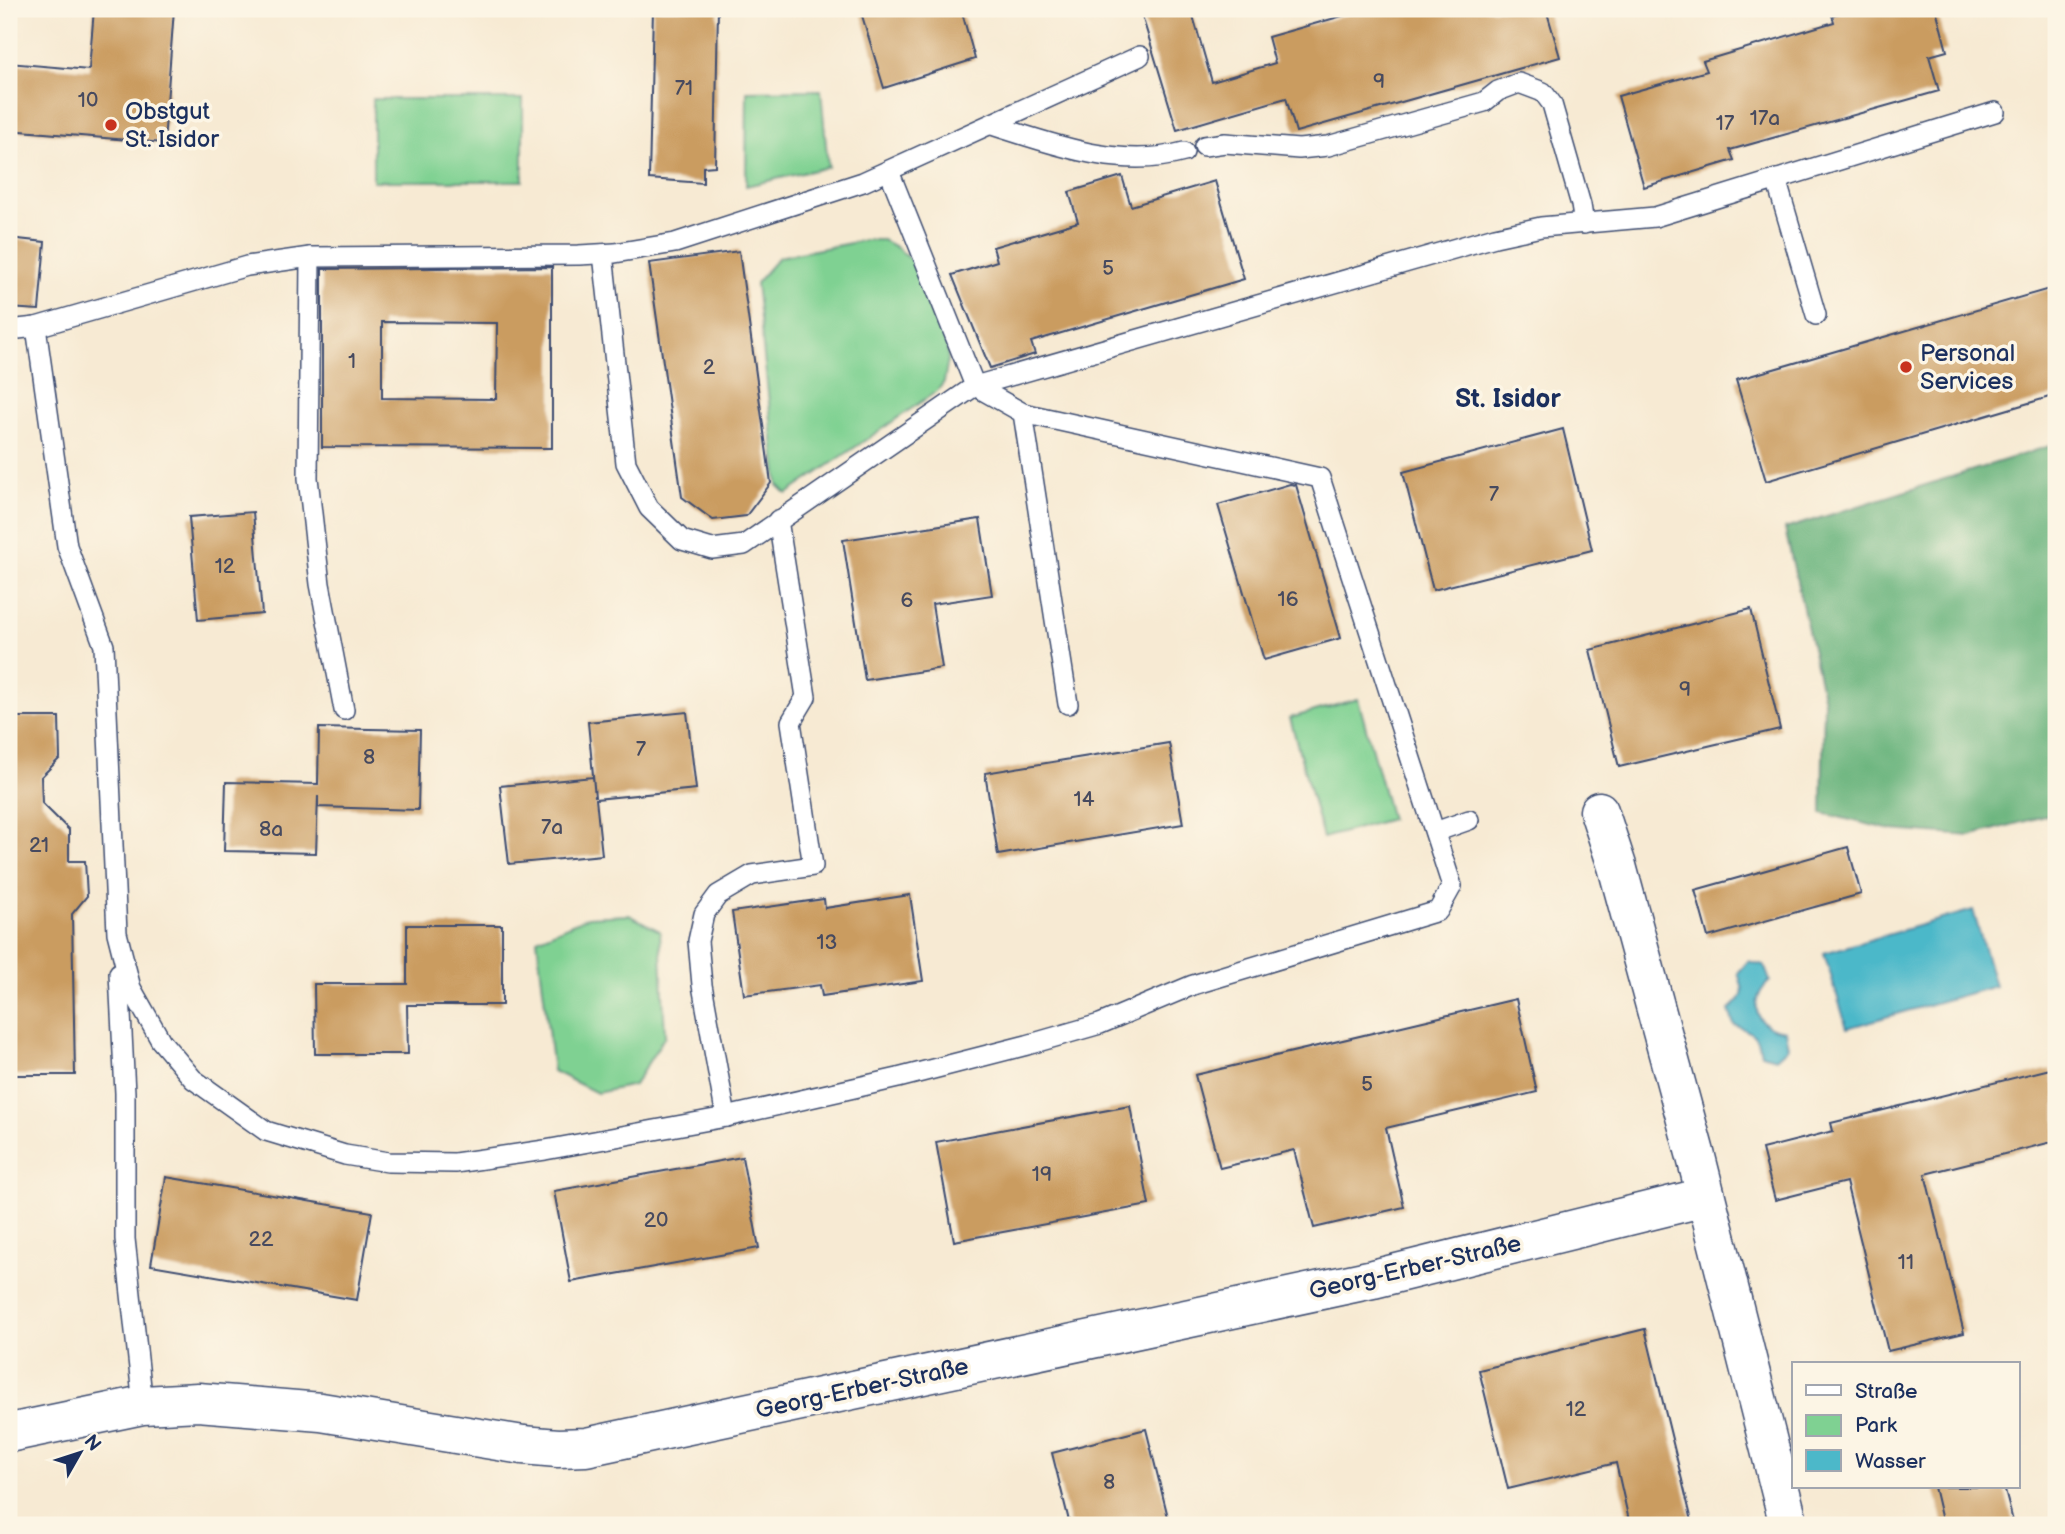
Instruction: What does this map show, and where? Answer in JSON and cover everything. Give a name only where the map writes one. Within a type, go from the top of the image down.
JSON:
[{"type":"street","points":[[1599,811],[1620,879],[1705,1197],[1789,1525]]},
{"type":"street","name":"Georg-Erber-Straße","points":[[9,1433],[143,1405],[198,1402],[321,1412],[523,1446],[586,1447],[1360,1282],[1705,1197]]},
{"type":"lane","points":[[9,330],[36,327],[247,266],[310,257],[603,254],[675,243],[810,200],[889,171],[1140,56]]},
{"type":"lane","points":[[1204,146],[1225,143],[1299,149],[1328,146],[1483,102],[1498,91],[1519,83],[1543,92],[1552,104],[1584,224]]},
{"type":"lane","points":[[603,254],[626,463],[649,508],[682,540],[712,549],[744,545],[975,386],[1495,237],[1541,227],[1655,217],[1995,112]]},
{"type":"lane","points":[[992,125],[1074,150],[1129,159],[1166,157],[1184,152]]},
{"type":"lane","points":[[117,933],[131,988],[161,1041],[193,1079],[266,1131],[345,1156],[388,1162],[455,1163],[545,1150],[726,1117],[1027,1045],[1100,1024],[1193,985],[1438,911],[1452,886],[1320,478],[1023,413],[975,386],[889,171]]},
{"type":"lane","points":[[1776,179],[1816,315]]},
{"type":"lane","points":[[310,257],[308,478],[320,584],[344,710]]},
{"type":"lane","points":[[36,327],[67,545],[104,646],[125,1093],[125,1239],[143,1405]]},
{"type":"lane","points":[[1023,413],[1068,704]]},
{"type":"lane","points":[[726,1117],[702,985],[698,941],[704,914],[718,895],[752,875],[813,866],[791,722],[806,697],[778,520]]},
{"type":"lane","points":[[1435,832],[1469,820]]},
{"type":"green space","points":[[821,90],[828,167],[746,186],[747,91]]},
{"type":"green space","points":[[373,99],[523,99],[523,181],[373,181]]},
{"type":"green space","points":[[866,240],[883,240],[916,264],[947,344],[948,360],[944,382],[937,391],[787,494],[778,485],[756,283],[779,257]]},
{"type":"green space","points":[[2056,444],[2056,813],[1970,836],[1891,830],[1822,813],[1824,700],[1785,529]]},
{"type":"green space","points":[[1358,699],[1391,819],[1323,838],[1290,718]]},
{"type":"green space","points":[[629,915],[660,931],[665,1036],[634,1085],[597,1093],[553,1071],[537,939],[588,917]]},
{"type":"water","points":[[1973,910],[1995,986],[1847,1028],[1824,953]]},
{"type":"water","points":[[1748,961],[1764,965],[1770,981],[1759,997],[1758,1015],[1768,1026],[1785,1031],[1788,1047],[1776,1058],[1761,1054],[1756,1038],[1734,1025],[1729,1010],[1741,997],[1743,990],[1738,973]]},
{"type":"building","points":[[94,9],[174,9],[164,143],[9,130],[9,63],[89,70]]},
{"type":"building","points":[[653,9],[718,9],[715,166],[703,167],[703,183],[649,179]]},
{"type":"building","points":[[860,9],[961,9],[975,59],[884,88]]},
{"type":"building","points":[[1140,9],[1191,9],[1212,82],[1275,63],[1268,37],[1367,9],[1546,9],[1560,57],[1296,132],[1286,98],[1177,130]]},
{"type":"building","points":[[1854,9],[1936,9],[1947,51],[1929,56],[1939,91],[1730,150],[1734,160],[1644,187],[1618,96],[1707,71],[1703,61],[1834,22],[1832,15]]},
{"type":"building","points":[[1122,176],[1131,206],[1215,181],[1244,279],[1031,342],[1035,354],[990,368],[952,275],[997,261],[993,247],[1078,222],[1069,192]]},
{"type":"building","points":[[9,238],[45,242],[39,310],[9,308]]},
{"type":"building","points":[[739,251],[771,483],[746,516],[713,520],[682,497],[649,263]]},
{"type":"building","points":[[552,267],[552,448],[322,447],[322,269]],"holes":[[[382,322],[497,323],[496,399],[382,398]]]},
{"type":"building","points":[[2056,287],[2056,395],[1766,481],[1736,380]]},
{"type":"building","points":[[1563,429],[1592,550],[1433,590],[1403,472]]},
{"type":"building","points":[[1290,484],[1296,485],[1341,638],[1264,660],[1218,505]]},
{"type":"building","points":[[253,512],[262,614],[198,620],[189,517]]},
{"type":"building","points":[[980,519],[992,595],[932,604],[942,668],[865,680],[843,540]]},
{"type":"building","points":[[1751,609],[1780,729],[1619,767],[1590,650]]},
{"type":"building","points":[[687,712],[696,789],[596,799],[602,855],[509,864],[500,786],[593,777],[595,797],[588,722]]},
{"type":"building","points":[[9,717],[59,717],[60,758],[41,777],[42,803],[69,830],[69,861],[85,861],[87,896],[72,914],[75,1075],[9,1075]]},
{"type":"building","points":[[319,728],[420,730],[418,810],[318,807],[318,796],[316,853],[224,851],[226,782],[318,784]]},
{"type":"building","points":[[1169,743],[1183,824],[998,855],[985,773]]},
{"type":"building","points":[[1848,847],[1861,894],[1708,937],[1695,890]]},
{"type":"building","points":[[910,895],[923,981],[822,996],[820,985],[744,995],[732,912],[824,899],[825,908]]},
{"type":"building","points":[[407,925],[502,925],[502,1005],[407,1005],[408,1054],[315,1054],[314,984],[407,984]]},
{"type":"building","points":[[1516,999],[1537,1092],[1386,1128],[1404,1207],[1314,1228],[1294,1150],[1220,1168],[1195,1075]]},
{"type":"building","points":[[2050,1069],[2056,1093],[2056,1141],[1925,1174],[1964,1333],[1888,1351],[1846,1182],[1775,1200],[1762,1149],[1833,1131],[1831,1123]]},
{"type":"building","points":[[1130,1106],[1149,1205],[954,1241],[936,1142]]},
{"type":"building","points":[[742,1157],[759,1248],[571,1282],[554,1191]]},
{"type":"building","points":[[166,1177],[372,1212],[357,1300],[151,1265]]},
{"type":"building","points":[[1645,1329],[1693,1525],[1630,1525],[1616,1463],[1508,1489],[1479,1370]]},
{"type":"building","points":[[1146,1429],[1170,1525],[1070,1525],[1052,1453]]},
{"type":"building","points":[[1934,1488],[2004,1488],[2014,1525],[1943,1525]]},
{"type":"place","name":"Obstgut St. Isidor","points":[[111,125]]},
{"type":"place","name":"Personal Services","points":[[1906,367]]},
{"type":"district","name":"St. Isidor","points":[[1508,398]]}]
